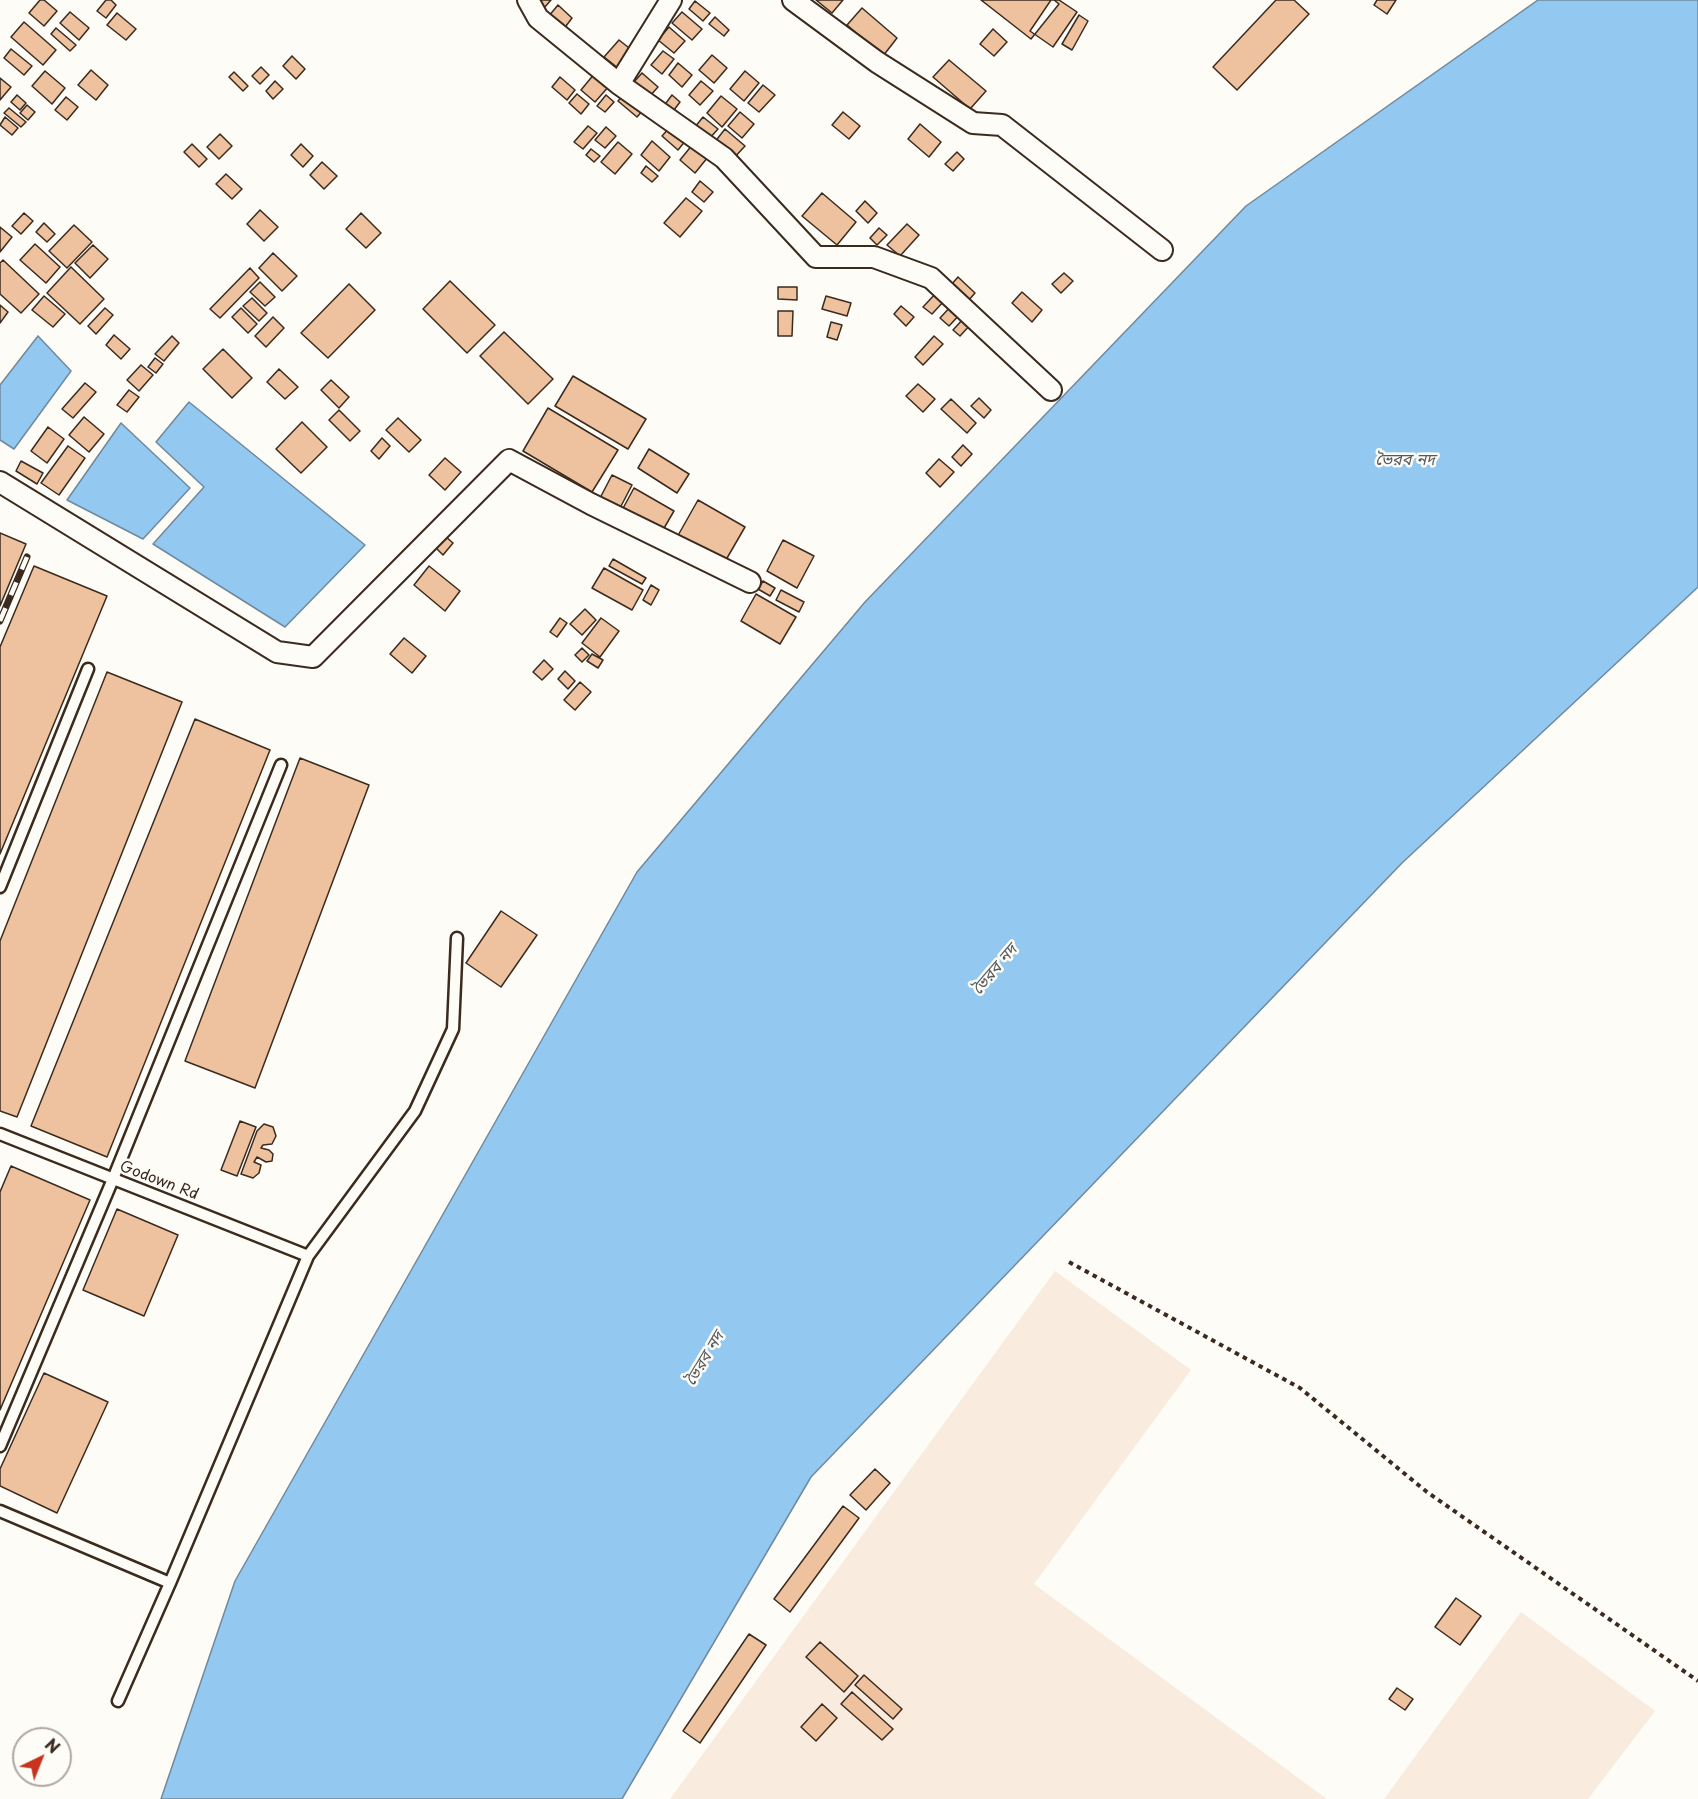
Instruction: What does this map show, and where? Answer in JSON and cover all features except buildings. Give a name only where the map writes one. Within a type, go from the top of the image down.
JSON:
[{"type":"street","points":[[528,0],[538,18],[619,84],[724,158],[816,257],[874,257],[931,278],[1051,390]]},
{"type":"street","points":[[619,84],[671,0]]},
{"type":"street","points":[[793,0],[877,62],[972,123],[1002,125],[1162,250]]},
{"type":"street","points":[[0,482],[277,652],[295,655],[313,657],[509,460],[591,504],[750,582]]},
{"type":"lane","points":[[0,887],[88,669]]},
{"type":"lane","points":[[0,1446],[113,1179],[280,765]]},
{"type":"lane","points":[[118,1701],[308,1256],[415,1111],[453,1029],[457,938]]},
{"type":"lane","name":"Godown Rd","points":[[0,1134],[308,1256]]},
{"type":"lane","points":[[0,1511],[170,1583]]},
{"type":"path","points":[[1069,1262],[1300,1388],[1427,1492],[1698,1681]]},
{"type":"shaded area","points":[[1055,1271],[1191,1370],[1034,1584],[1327,1799],[670,1799]]},
{"type":"shaded area","points":[[1521,1612],[1655,1711],[1588,1799],[1384,1799]]},
{"type":"water","name":"ভৈরব নদ","points":[[1538,0],[1698,0],[1698,587],[1402,863],[811,1477],[622,1799],[161,1799],[235,1581],[637,872],[865,602],[1246,206]]},
{"type":"water","points":[[38,336],[71,371],[14,449],[0,440],[0,385]]},
{"type":"water","points":[[189,402],[365,545],[285,627],[153,544],[204,487],[156,442]]},
{"type":"water","points":[[121,423],[190,488],[143,539],[67,500]]},
{"type":"railway","points":[[0,621],[27,557]]}]
